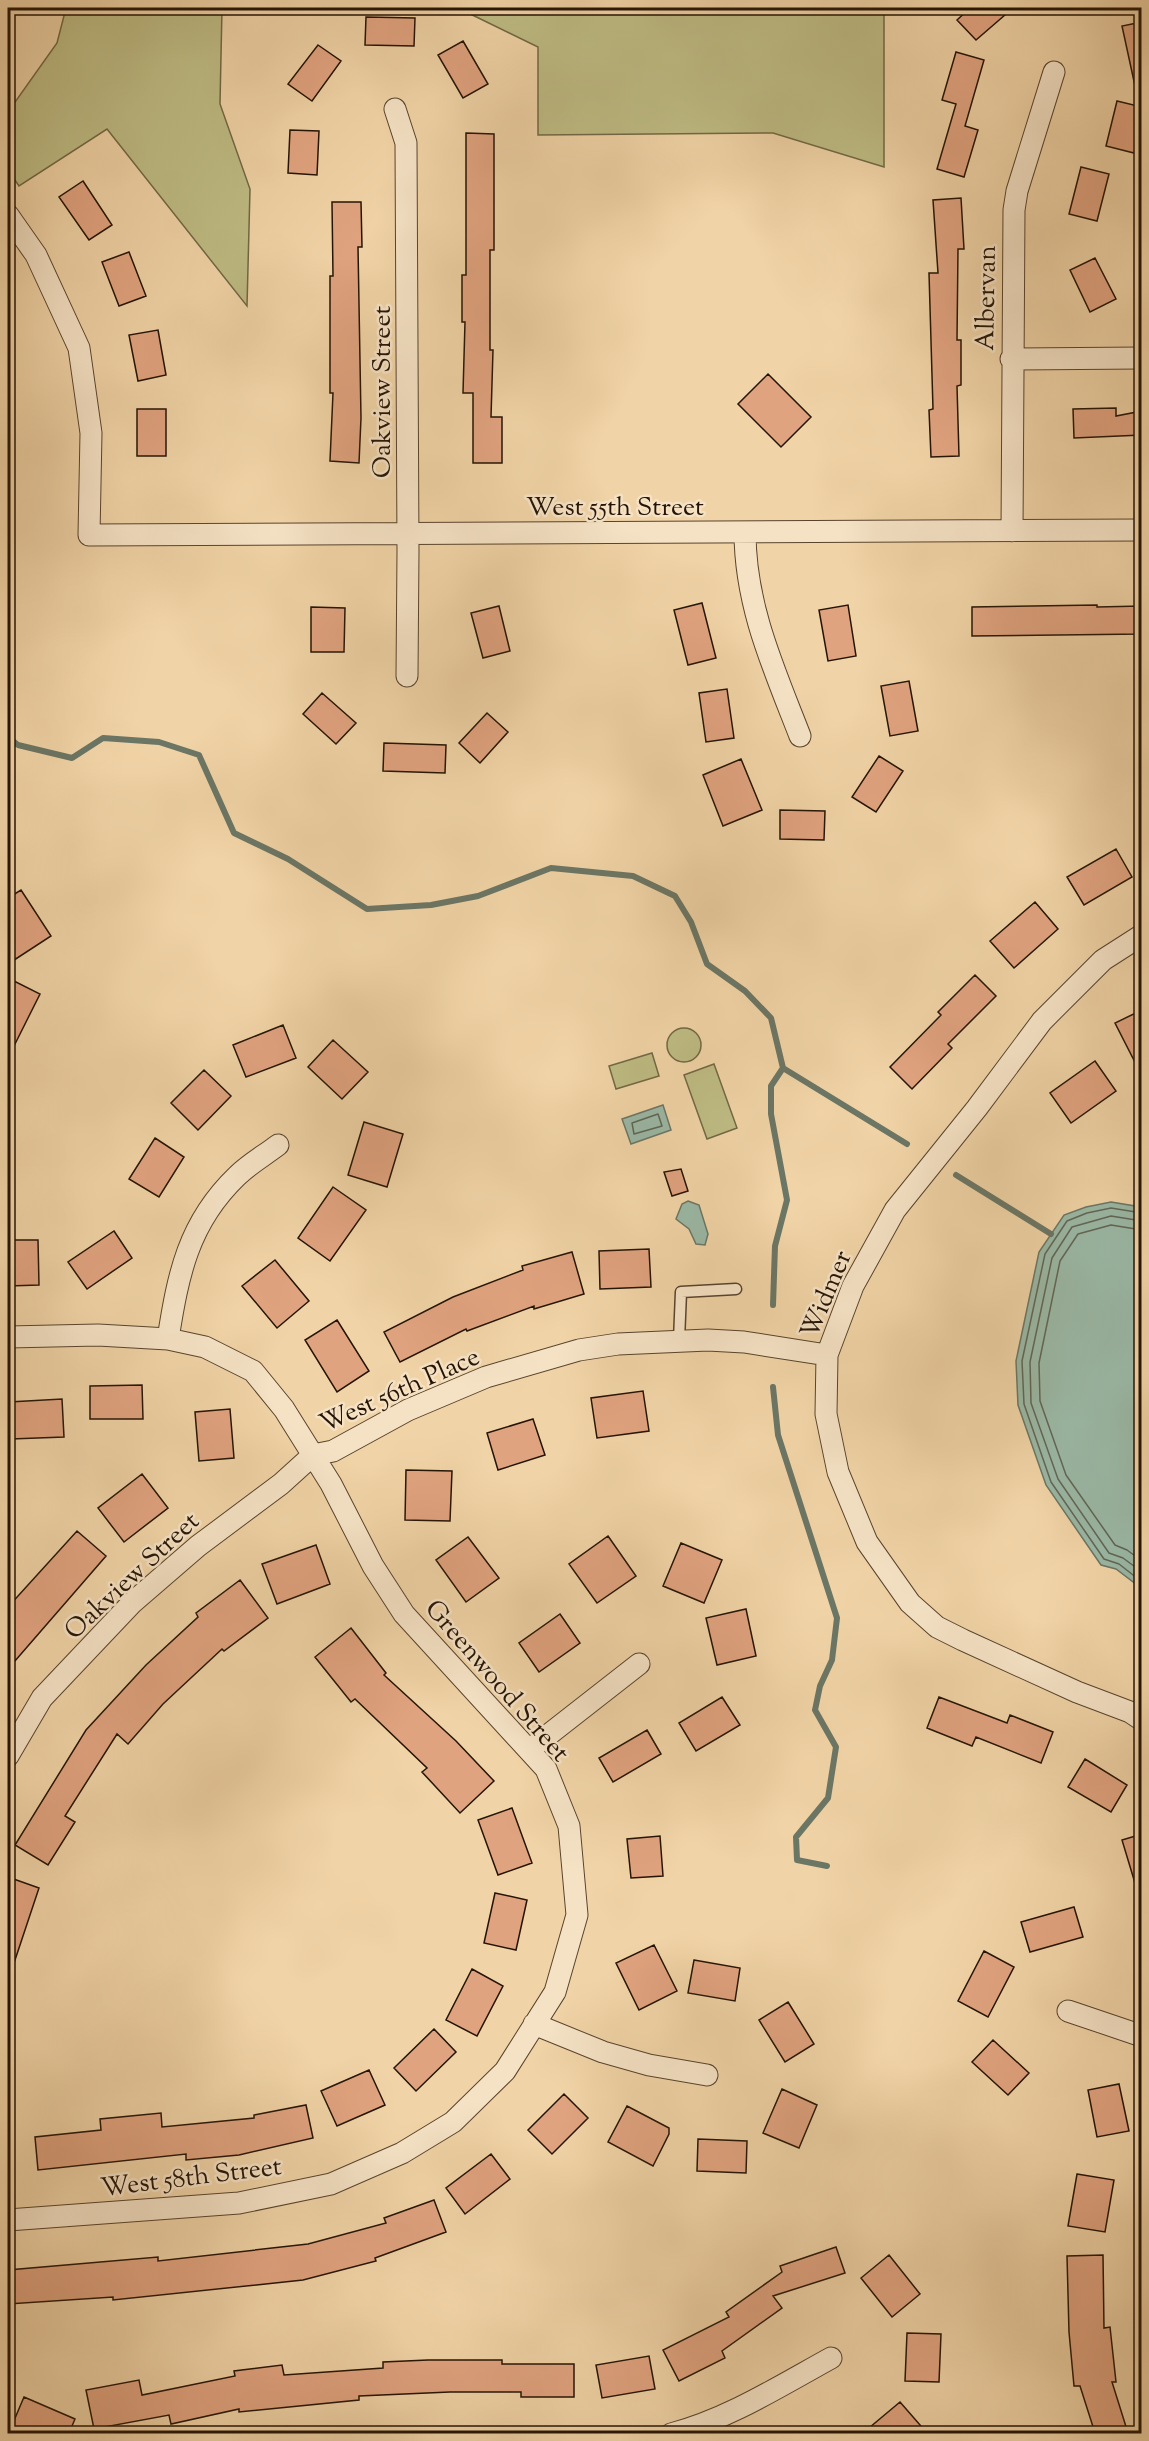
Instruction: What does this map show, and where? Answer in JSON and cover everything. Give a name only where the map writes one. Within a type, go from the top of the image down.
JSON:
[{"type":"street","name":"Albervan","points":[[1012,531],[1011,359],[1014,210],[1017,191],[1054,72]]},
{"type":"street","name":"Oakview Street","points":[[395,109],[406,143],[408,533],[406,676]]},
{"type":"street","name":"West 55th Street","points":[[8,215],[36,255],[79,348],[91,433],[89,535],[1142,530]]},
{"type":"street","points":[[1011,359],[1120,361],[1142,358]]},
{"type":"street","points":[[745,532],[745,551],[757,627],[800,736]]},
{"type":"street","name":"Widmer","points":[[1142,935],[1103,960],[1042,1021],[977,1108],[895,1210],[853,1286],[827,1355],[826,1414],[838,1472],[867,1542],[910,1603],[937,1627],[1077,1692],[1130,1712],[1142,1720]]},
{"type":"street","points":[[168,1339],[177,1281],[189,1244],[212,1206],[237,1176],[278,1145]]},
{"type":"street","name":"Greenwood Street","points":[[8,1337],[98,1335],[168,1339],[205,1347],[253,1371],[284,1409],[331,1484],[373,1566],[404,1614],[546,1769],[569,1826],[577,1915],[555,1992],[534,2024]]},
{"type":"street","name":"West 56th Place","points":[[313,1455],[333,1450],[408,1410],[486,1377],[579,1350],[618,1344],[679,1340],[744,1342],[827,1355]]},
{"type":"street","name":"Oakview Street","points":[[8,1756],[42,1698],[132,1603],[198,1546],[281,1484],[313,1455]]},
{"type":"street","points":[[529,1750],[639,1664]]},
{"type":"street","points":[[1068,2011],[1142,2036]]},
{"type":"street","points":[[534,2024],[603,2052],[649,2065],[707,2075]]},
{"type":"street","name":"West 58th Street","points":[[8,2220],[239,2203],[331,2184],[402,2153],[453,2122],[505,2071],[534,2024]]},
{"type":"street","points":[[671,2433],[695,2428],[751,2402],[831,2358]]},
{"type":"lane","points":[[679,1340],[681,1292],[736,1289]]},
{"type":"shaded area","points":[[66,8],[222,8],[220,104],[250,189],[247,306],[107,129],[19,186],[8,170],[8,112],[57,43]]},
{"type":"shaded area","points":[[458,8],[884,8],[884,167],[773,133],[538,135],[538,47]]},
{"type":"shaded area","points":[[684,1028],[696,1033],[701,1045],[696,1057],[684,1062],[672,1057],[667,1045],[672,1033]]},
{"type":"shaded area","points":[[652,1053],[659,1076],[616,1089],[609,1066]]},
{"type":"shaded area","points":[[714,1064],[737,1128],[707,1139],[684,1075]]},
{"type":"water","points":[[663,1105],[671,1130],[631,1144],[622,1119]]},
{"type":"water","points":[[688,1201],[699,1205],[708,1234],[705,1245],[696,1244],[689,1229],[676,1219],[682,1204]]},
{"type":"water","points":[[1111,1202],[1141,1207],[1141,1588],[1116,1569],[1101,1565],[1046,1485],[1018,1405],[1016,1361],[1039,1252],[1064,1215],[1086,1207]]},
{"type":"building","points":[[970,8],[1013,8],[976,40],[957,20]]},
{"type":"building","points":[[366,17],[415,18],[414,46],[365,45]]},
{"type":"building","points":[[1142,22],[1142,86],[1135,86],[1122,26]]},
{"type":"building","points":[[463,41],[488,84],[463,98],[438,55]]},
{"type":"building","points":[[318,45],[341,61],[312,101],[288,84]]},
{"type":"building","points":[[956,52],[984,60],[965,126],[978,130],[964,177],[937,169],[956,104],[942,100]]},
{"type":"building","points":[[1117,101],[1142,107],[1142,122],[1134,153],[1106,146]]},
{"type":"building","points":[[290,130],[319,131],[317,175],[288,173]]},
{"type":"building","points":[[466,133],[494,134],[494,250],[490,250],[490,350],[493,350],[491,417],[502,417],[502,463],[473,463],[473,393],[463,393],[465,322],[462,322],[462,275],[466,275]]},
{"type":"building","points":[[1081,167],[1109,174],[1097,221],[1069,214]]},
{"type":"building","points":[[83,181],[112,225],[89,240],[59,197]]},
{"type":"building","points":[[961,198],[964,249],[958,249],[957,340],[961,340],[961,385],[957,386],[959,456],[931,457],[929,410],[933,409],[929,273],[938,273],[933,200]]},
{"type":"building","points":[[332,202],[361,202],[362,247],[358,247],[361,418],[359,463],[330,461],[333,393],[330,393]]},
{"type":"building","points":[[129,252],[146,296],[119,306],[102,262]]},
{"type":"building","points":[[1095,258],[1116,299],[1090,312],[1070,270]]},
{"type":"building","points":[[158,330],[166,375],[138,381],[129,335]]},
{"type":"building","points":[[768,374],[811,417],[781,447],[738,404]]},
{"type":"building","points":[[1116,408],[1116,416],[1142,411],[1142,435],[1074,438],[1073,409]]},
{"type":"building","points":[[137,409],[166,409],[166,456],[137,456]]},
{"type":"building","points":[[702,603],[716,658],[688,665],[674,610]]},
{"type":"building","points":[[848,605],[856,656],[828,661],[819,610]]},
{"type":"building","points":[[1097,605],[1097,607],[1142,606],[1142,634],[972,636],[972,607]]},
{"type":"building","points":[[499,606],[510,651],[483,658],[471,613]]},
{"type":"building","points":[[311,607],[345,608],[344,652],[311,652]]},
{"type":"building","points":[[909,681],[918,731],[890,736],[881,686]]},
{"type":"building","points":[[727,689],[734,738],[706,742],[699,693]]},
{"type":"building","points":[[322,693],[356,723],[336,744],[303,714]]},
{"type":"building","points":[[487,713],[508,732],[480,763],[459,743]]},
{"type":"building","points":[[384,743],[446,745],[445,773],[383,771]]},
{"type":"building","points":[[879,756],[903,771],[876,812],[852,797]]},
{"type":"building","points":[[741,759],[762,810],[723,826],[703,775]]},
{"type":"building","points":[[780,810],[825,811],[824,840],[780,839]]},
{"type":"building","points":[[1116,849],[1132,877],[1084,905],[1067,877]]},
{"type":"building","points":[[21,890],[51,936],[8,964],[8,898]]},
{"type":"building","points":[[1035,902],[1058,929],[1014,968],[990,941]]},
{"type":"building","points":[[975,975],[996,996],[948,1044],[952,1048],[912,1089],[890,1067],[941,1015],[938,1012]]},
{"type":"building","points":[[8,978],[40,994],[8,1058]]},
{"type":"building","points":[[1142,1010],[1142,1076],[1115,1023]]},
{"type":"building","points":[[283,1025],[296,1058],[246,1077],[233,1045]]},
{"type":"building","points":[[333,1040],[368,1072],[342,1099],[308,1067]]},
{"type":"building","points":[[1095,1061],[1116,1091],[1071,1123],[1050,1093]]},
{"type":"building","points":[[204,1070],[231,1096],[198,1130],[171,1103]]},
{"type":"building","points":[[364,1122],[403,1134],[387,1187],[348,1175]]},
{"type":"building","points":[[155,1138],[184,1157],[159,1197],[129,1179]]},
{"type":"building","points":[[681,1169],[688,1191],[672,1196],[664,1172]]},
{"type":"building","points":[[333,1187],[366,1210],[330,1261],[298,1238]]},
{"type":"building","points":[[114,1231],[132,1258],[87,1289],[68,1262]]},
{"type":"building","points":[[8,1240],[38,1240],[39,1285],[8,1286]]},
{"type":"building","points":[[649,1249],[651,1287],[600,1289],[599,1251]]},
{"type":"building","points":[[572,1252],[584,1294],[534,1309],[534,1306],[467,1331],[466,1329],[400,1362],[384,1332],[453,1297],[523,1270],[522,1266]]},
{"type":"building","points":[[275,1260],[309,1301],[277,1328],[242,1286]]},
{"type":"building","points":[[337,1320],[369,1371],[337,1392],[305,1340]]},
{"type":"building","points":[[142,1385],[143,1419],[90,1419],[90,1386]]},
{"type":"building","points":[[643,1391],[649,1431],[597,1438],[591,1398]]},
{"type":"building","points":[[62,1399],[64,1437],[11,1439],[9,1402]]},
{"type":"building","points":[[230,1409],[234,1458],[199,1461],[195,1412]]},
{"type":"building","points":[[533,1419],[545,1455],[498,1470],[487,1433]]},
{"type":"building","points":[[406,1470],[452,1471],[450,1521],[405,1520]]},
{"type":"building","points":[[142,1474],[168,1508],[124,1542],[98,1508]]},
{"type":"building","points":[[77,1531],[106,1556],[8,1669],[8,1607]]},
{"type":"building","points":[[608,1536],[636,1576],[597,1603],[569,1564]]},
{"type":"building","points":[[468,1537],[499,1578],[466,1602],[436,1560]]},
{"type":"building","points":[[681,1543],[722,1560],[704,1603],[663,1586]]},
{"type":"building","points":[[316,1545],[330,1584],[277,1604],[262,1564]]},
{"type":"building","points":[[240,1580],[268,1618],[224,1651],[222,1649],[163,1704],[128,1744],[117,1734],[65,1816],[75,1822],[48,1865],[15,1845],[86,1730],[146,1665],[198,1617],[196,1613]]},
{"type":"building","points":[[746,1609],[756,1656],[717,1665],[706,1618]]},
{"type":"building","points":[[560,1614],[580,1643],[539,1672],[519,1643]]},
{"type":"building","points":[[351,1628],[386,1673],[384,1675],[456,1741],[494,1781],[460,1813],[422,1772],[427,1768],[355,1699],[351,1702],[315,1657]]},
{"type":"building","points":[[722,1697],[740,1725],[696,1751],[679,1723]]},
{"type":"building","points":[[939,1697],[1007,1723],[1010,1715],[1053,1732],[1041,1763],[976,1737],[972,1746],[927,1728]]},
{"type":"building","points":[[647,1730],[661,1754],[613,1782],[599,1758]]},
{"type":"building","points":[[1085,1759],[1127,1785],[1111,1812],[1068,1787]]},
{"type":"building","points":[[512,1808],[532,1863],[498,1875],[478,1820]]},
{"type":"building","points":[[1142,1834],[1142,1892],[1138,1893],[1122,1840]]},
{"type":"building","points":[[660,1836],[663,1876],[631,1878],[627,1839]]},
{"type":"building","points":[[8,1877],[39,1888],[10,1975],[8,1975]]},
{"type":"building","points":[[495,1893],[527,1900],[516,1950],[484,1943]]},
{"type":"building","points":[[1074,1907],[1083,1937],[1030,1952],[1021,1922]]},
{"type":"building","points":[[654,1945],[677,1991],[639,2010],[616,1963]]},
{"type":"building","points":[[984,1951],[1014,1967],[988,2017],[958,2001]]},
{"type":"building","points":[[694,1960],[740,1968],[735,2001],[688,1993]]},
{"type":"building","points":[[472,1969],[503,1986],[477,2036],[446,2020]]},
{"type":"building","points":[[788,2002],[814,2044],[785,2062],[759,2020]]},
{"type":"building","points":[[434,2029],[456,2052],[416,2091],[394,2068]]},
{"type":"building","points":[[993,2040],[1029,2073],[1008,2095],[972,2062]]},
{"type":"building","points":[[369,2070],[385,2105],[337,2126],[321,2091]]},
{"type":"building","points":[[1119,2084],[1129,2131],[1097,2137],[1088,2090]]},
{"type":"building","points":[[782,2089],[817,2105],[799,2148],[763,2133]]},
{"type":"building","points":[[564,2094],[588,2118],[552,2154],[528,2130]]},
{"type":"building","points":[[306,2105],[313,2138],[239,2155],[186,2160],[186,2154],[38,2170],[35,2137],[101,2130],[100,2119],[161,2113],[162,2127],[254,2118],[254,2115]]},
{"type":"building","points":[[627,2106],[669,2128],[669,2134],[653,2166],[608,2142]]},
{"type":"building","points":[[698,2139],[747,2141],[746,2173],[697,2171]]},
{"type":"building","points":[[491,2154],[510,2179],[465,2214],[446,2188]]},
{"type":"building","points":[[1077,2174],[1114,2180],[1105,2232],[1068,2226]]},
{"type":"building","points":[[434,2200],[446,2232],[375,2258],[376,2261],[303,2280],[113,2300],[113,2297],[8,2304],[8,2270],[158,2257],[158,2261],[308,2244],[386,2223],[384,2218]]},
{"type":"building","points":[[836,2247],[845,2273],[773,2296],[782,2308],[722,2351],[725,2358],[679,2381],[663,2350],[729,2317],[726,2312],[782,2272],[780,2266]]},
{"type":"building","points":[[889,2255],[920,2294],[892,2317],[861,2278]]},
{"type":"building","points":[[1103,2255],[1104,2328],[1110,2327],[1116,2382],[1112,2382],[1128,2433],[1095,2433],[1080,2386],[1074,2386],[1069,2332],[1067,2256]]},
{"type":"building","points":[[907,2333],[941,2334],[939,2382],[905,2381]]},
{"type":"building","points":[[649,2356],[655,2389],[602,2398],[596,2365]]},
{"type":"building","points":[[502,2360],[502,2364],[574,2364],[574,2397],[521,2397],[521,2392],[359,2396],[359,2400],[239,2412],[239,2409],[171,2424],[169,2415],[94,2429],[86,2390],[139,2380],[142,2395],[235,2376],[234,2371],[282,2365],[284,2375],[383,2368],[383,2362]]},
{"type":"building","points":[[24,2397],[75,2419],[69,2433],[19,2433],[10,2430]]},
{"type":"building","points":[[900,2402],[927,2433],[863,2433]]},
{"type":"waterway","points":[[8,737],[18,745],[72,758],[103,738],[159,742],[199,755],[234,833],[288,859],[367,909],[431,905],[478,896],[551,868],[633,876],[675,896],[691,922],[707,964],[745,991],[771,1018],[783,1068],[907,1144]]},
{"type":"waterway","points":[[773,1305],[775,1246],[787,1200],[771,1114],[771,1086],[783,1068]]},
{"type":"waterway","points":[[956,1175],[1051,1234]]},
{"type":"waterway","points":[[773,1387],[778,1435],[837,1618],[832,1660],[820,1686],[815,1710],[836,1747],[828,1798],[796,1837],[797,1860],[827,1866]]}]
